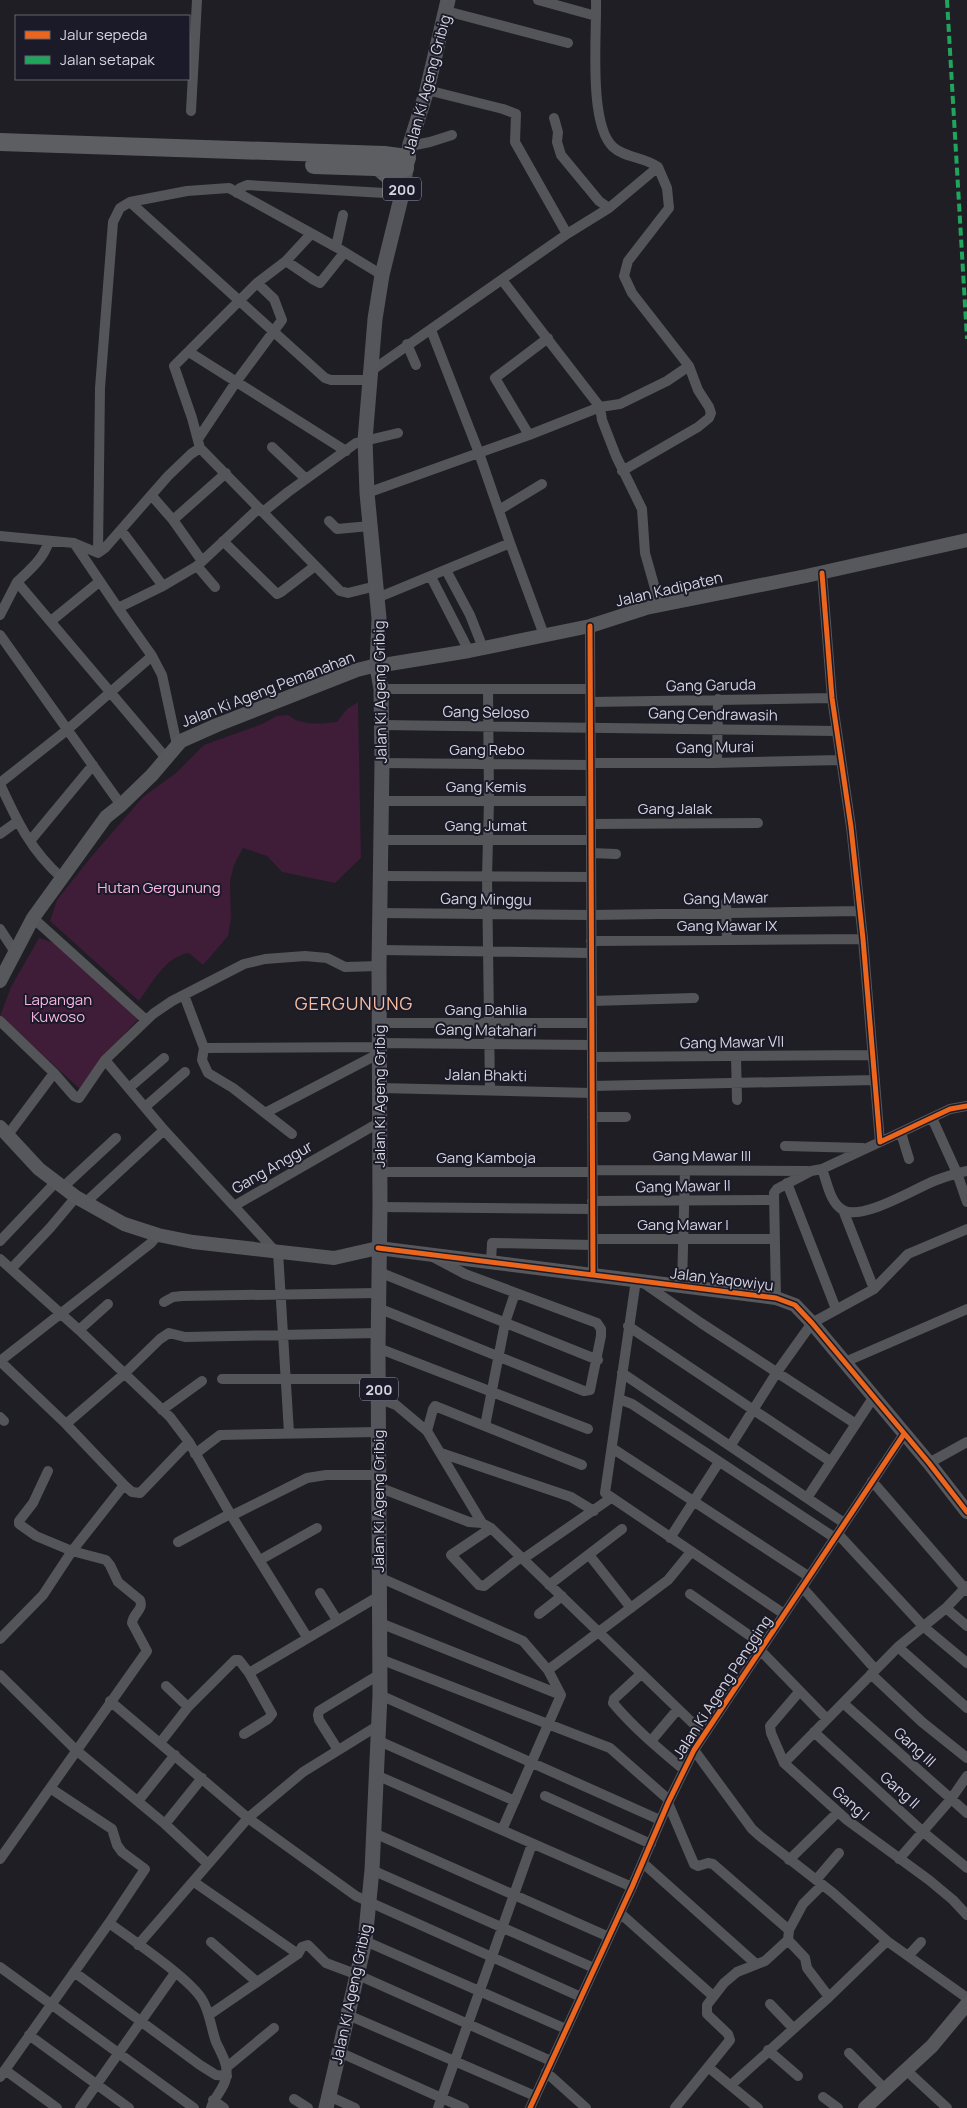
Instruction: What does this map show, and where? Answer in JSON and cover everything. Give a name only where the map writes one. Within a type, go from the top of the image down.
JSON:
[{"type":"highway","points":[[0,142],[381,161]]},
{"type":"highway","points":[[0,154],[381,161],[408,157]]},
{"type":"highway","points":[[381,161],[402,190]]},
{"type":"main road","name":"Jalan Ki Ageng Gribig","points":[[328,2102],[365,1941],[372,1870],[380,1695],[378,1248],[380,1207],[379,966],[382,763],[381,689],[375,666],[379,618],[364,440],[382,275],[408,157],[447,5]]},
{"type":"street","points":[[191,111],[197,0]]},
{"type":"street","points":[[538,0],[596,16]]},
{"type":"street","points":[[596,0],[595,80],[598,107],[608,141],[620,152],[658,167],[667,188],[669,208],[628,260],[624,276],[632,293],[689,366],[698,390],[711,410],[710,418],[698,427],[622,471]]},
{"type":"street","points":[[447,5],[568,43]]},
{"type":"street","points":[[426,90],[515,113],[515,142],[567,234]]},
{"type":"street","points":[[554,118],[558,132],[557,142],[560,155],[599,201],[608,208]]},
{"type":"street","points":[[408,157],[430,142],[452,134]]},
{"type":"street","points":[[130,202],[325,378],[331,380],[370,376],[407,344],[431,330],[567,234],[608,208],[658,167]]},
{"type":"street","points":[[237,193],[240,188],[247,185],[402,190]]},
{"type":"street","points":[[98,553],[100,388],[113,222],[120,208],[130,202],[187,191],[224,188],[237,193],[382,275]]},
{"type":"street","points":[[286,261],[320,283],[340,250],[343,215]]},
{"type":"street","points":[[311,234],[286,261],[257,283],[174,366],[199,444],[334,586],[344,592],[377,592],[431,577],[510,543]]},
{"type":"street","points":[[502,280],[600,407],[602,420],[622,471],[642,509],[645,553],[660,606]]},
{"type":"street","points":[[98,553],[122,530],[199,444],[236,382],[283,317],[274,299],[257,283]]},
{"type":"street","points":[[431,330],[479,453],[544,635]]},
{"type":"street","points":[[529,435],[495,378],[548,338]]},
{"type":"street","points":[[407,344],[416,365]]},
{"type":"street","points":[[189,352],[346,451]]},
{"type":"street","points":[[367,492],[529,435],[600,407],[620,404],[667,381],[689,366]]},
{"type":"street","points":[[118,608],[163,586],[200,564],[223,541],[261,510],[346,451],[364,440],[398,433]]},
{"type":"street","points":[[272,447],[306,479]]},
{"type":"street","points":[[173,520],[226,473]]},
{"type":"street","points":[[500,510],[542,484]]},
{"type":"street","points":[[152,496],[173,520],[215,587]]},
{"type":"street","points":[[330,522],[337,529],[370,526]]},
{"type":"street","points":[[122,530],[163,586]]},
{"type":"street","points":[[0,536],[74,544],[98,553]]},
{"type":"street","points":[[0,615],[17,582],[41,558],[49,540]]},
{"type":"street","name":"Jalan Kadipaten","points":[[375,666],[469,651],[590,626],[660,606],[822,573],[967,540]]},
{"type":"street","points":[[223,541],[277,594],[315,566]]},
{"type":"street","points":[[74,544],[152,656],[162,675],[177,745]]},
{"type":"street","points":[[446,570],[470,615],[483,648]]},
{"type":"street","points":[[822,573],[832,698],[851,827],[863,939],[880,1142]]},
{"type":"street","points":[[431,577],[469,651]]},
{"type":"street","points":[[17,582],[166,758]]},
{"type":"street","points":[[51,621],[100,582]]},
{"type":"street","points":[[590,626],[593,1274]]},
{"type":"street","points":[[0,636],[93,764],[121,806]]},
{"type":"street","points":[[62,878],[43,861],[2,796],[0,784],[67,730],[152,656]]},
{"type":"street","name":"Jalan Ki Ageng Pemanahan","points":[[0,980],[33,918],[106,817],[121,806],[152,775],[177,745],[217,725],[357,670],[375,666]]},
{"type":"street","points":[[381,689],[590,689]]},
{"type":"street","points":[[488,689],[489,801],[487,877],[490,1090]]},
{"type":"street","name":"Gang Garuda","points":[[591,702],[832,698]]},
{"type":"street","points":[[717,763],[718,699]]},
{"type":"street","name":"Gang Seloso","points":[[381,725],[591,728]]},
{"type":"street","name":"Gang Cendrawasih","points":[[591,728],[836,731]]},
{"type":"street","name":"Gang Murai","points":[[591,764],[840,760]]},
{"type":"street","name":"Gang Rebo","points":[[382,763],[591,764]]},
{"type":"street","points":[[30,841],[93,764]]},
{"type":"street","name":"Gang Kemis","points":[[382,801],[591,802]]},
{"type":"street","points":[[0,834],[18,821]]},
{"type":"street","name":"Gang Jalak","points":[[591,824],[758,822]]},
{"type":"street","name":"Gang Jumat","points":[[381,840],[591,840]]},
{"type":"street","points":[[591,853],[616,854]]},
{"type":"street","points":[[381,876],[591,877]]},
{"type":"street","points":[[726,902],[727,940]]},
{"type":"street","name":"Gang Mawar","points":[[591,915],[860,911]]},
{"type":"street","name":"Gang Minggu","points":[[380,913],[591,915]]},
{"type":"street","points":[[33,918],[146,1020]]},
{"type":"street","points":[[1,933],[15,952]]},
{"type":"street","name":"Gang Mawar IX","points":[[592,941],[863,939]]},
{"type":"street","points":[[380,950],[489,950],[592,953]]},
{"type":"street","points":[[0,1021],[54,1073],[74,1096],[79,1098],[105,1060],[146,1020],[184,995],[244,964],[265,958],[317,956],[332,959],[341,966],[379,966]]},
{"type":"street","points":[[184,995],[204,1048],[202,1060],[208,1073],[233,1088],[292,1134]]},
{"type":"street","points":[[592,1001],[694,998]]},
{"type":"street","name":"Gang Dahlia","points":[[380,1023],[592,1023]]},
{"type":"street","name":"Gang Matahari","points":[[204,1048],[592,1045]]},
{"type":"street","points":[[265,1113],[380,1048]]},
{"type":"street","name":"Gang Mawar VII","points":[[592,1057],[872,1055]]},
{"type":"street","points":[[736,1057],[737,1100]]},
{"type":"street","points":[[129,1088],[164,1058]]},
{"type":"street","points":[[105,1060],[164,1130],[234,1206]]},
{"type":"street","points":[[145,1107],[185,1072]]},
{"type":"street","points":[[4,1132],[54,1073]]},
{"type":"street","name":"Jalan Bhakti","points":[[380,1088],[592,1090],[875,1080]]},
{"type":"street","points":[[776,1298],[773,1200],[777,1189],[811,1171],[822,1169],[957,1107],[967,1106]]},
{"type":"street","points":[[592,1117],[626,1117]]},
{"type":"street","points":[[932,1118],[962,1172],[967,1202]]},
{"type":"street","name":"Gang Anggur","points":[[277,1252],[234,1206],[380,1122]]},
{"type":"street","points":[[12,1268],[80,1200],[164,1130]]},
{"type":"street","name":"Jalan Yaqowiyu","points":[[4,1132],[39,1169],[80,1200],[124,1224],[158,1235],[210,1245],[334,1258],[378,1248],[776,1298],[795,1305],[929,1463],[967,1512]]},
{"type":"street","points":[[901,1133],[909,1159]]},
{"type":"street","points":[[0,1241],[58,1185],[116,1138]]},
{"type":"street","points":[[785,1146],[867,1148]]},
{"type":"street","points":[[822,1169],[834,1200],[843,1210],[874,1289]]},
{"type":"street","points":[[682,1287],[685,1170]]},
{"type":"street","name":"Gang Mawar III","points":[[592,1171],[811,1171]]},
{"type":"street","name":"Gang Kamboja","points":[[379,1172],[592,1171]]},
{"type":"street","points":[[843,1210],[856,1212],[870,1209],[932,1182],[962,1172]]},
{"type":"street","points":[[787,1183],[836,1309]]},
{"type":"street","name":"Gang Mawar II","points":[[380,1207],[592,1205],[773,1200]]},
{"type":"street","points":[[731,1445],[777,1372],[812,1323],[874,1289],[908,1254],[967,1229]]},
{"type":"street","points":[[158,1235],[151,1243],[0,1361],[66,1424],[132,1492],[140,1493],[189,1442]]},
{"type":"street","name":"Gang Mawar I","points":[[491,1262],[492,1243],[774,1239]]},
{"type":"street","points":[[277,1252],[289,1434]]},
{"type":"street","points":[[164,1302],[174,1297],[182,1296],[281,1296],[378,1300],[498,1355],[587,1392],[591,1388],[598,1360],[602,1329],[597,1323],[454,1269],[427,1254]]},
{"type":"street","points":[[0,1258],[79,1330],[162,1410],[189,1442],[231,1515],[307,1637]]},
{"type":"street","points":[[379,1272],[598,1360]]},
{"type":"street","points":[[784,1614],[605,1493],[628,1326],[638,1281],[856,1424]]},
{"type":"street","points":[[485,1426],[505,1323],[515,1293]]},
{"type":"street","points":[[79,1330],[108,1304]]},
{"type":"street","points":[[845,1362],[967,1309]]},
{"type":"street","points":[[628,1326],[830,1461]]},
{"type":"street","points":[[66,1424],[169,1333],[185,1337],[283,1335],[378,1340],[491,1391],[588,1429]]},
{"type":"street","points":[[622,1373],[844,1523]]},
{"type":"street","points":[[222,1379],[379,1379]]},
{"type":"street","points":[[162,1410],[202,1381]]},
{"type":"street","points":[[378,1398],[396,1405],[427,1431],[486,1526],[562,1596],[704,1734]]},
{"type":"street","points":[[807,1498],[873,1398]]},
{"type":"street","points":[[619,1399],[632,1404],[719,1462],[837,1536],[924,1627],[967,1663]]},
{"type":"street","points":[[427,1431],[433,1409],[436,1406],[582,1465]]},
{"type":"street","points":[[195,1454],[220,1435],[378,1432]]},
{"type":"street","name":"Jalan Ki Ageng Pengging","points":[[530,2108],[632,1888],[683,1769],[761,1647],[904,1434]]},
{"type":"street","points":[[929,1463],[967,1442]]},
{"type":"street","points":[[612,1448],[808,1576]]},
{"type":"street","points":[[441,1453],[571,1498],[594,1511]]},
{"type":"street","points":[[670,1538],[719,1462]]},
{"type":"street","points":[[0,1859],[147,1651],[132,1623],[132,1618],[141,1608],[140,1600],[118,1582],[106,1560],[72,1551],[36,1536],[19,1524],[19,1521],[33,1503],[48,1471]]},
{"type":"street","points":[[178,1542],[306,1478],[320,1475],[378,1481],[469,1522],[486,1526]]},
{"type":"street","points":[[784,1762],[898,1647],[946,1608],[966,1588],[872,1481]]},
{"type":"street","points":[[0,1639],[43,1595],[72,1551],[124,1485]]},
{"type":"street","points":[[486,1526],[451,1554],[479,1585],[484,1586],[611,1498]]},
{"type":"street","points":[[260,1560],[317,1528]]},
{"type":"street","points":[[550,1585],[590,1556],[622,1529]]},
{"type":"street","points":[[548,1670],[668,1580],[691,1552]]},
{"type":"street","points":[[590,1556],[631,1608]]},
{"type":"street","points":[[379,1577],[523,1641],[548,1670],[561,1695]]},
{"type":"street","points":[[802,1587],[873,1672],[922,1722],[967,1758]]},
{"type":"street","points":[[320,1593],[338,1620]]},
{"type":"street","points":[[690,1594],[761,1647],[799,1692],[827,1719]]},
{"type":"street","points":[[249,1672],[379,1596]]},
{"type":"street","points":[[539,1614],[562,1596]]},
{"type":"street","points":[[946,1608],[967,1626]]},
{"type":"street","points":[[380,1623],[561,1695]]},
{"type":"street","points":[[898,1647],[967,1708]]},
{"type":"street","points":[[380,1659],[610,1748],[668,1802],[694,1864],[698,1866],[708,1863],[713,1864],[788,1935],[806,1958],[807,1968],[829,1997]]},
{"type":"street","points":[[160,1742],[188,1707],[235,1660],[239,1660],[249,1672],[272,1714],[268,1719],[244,1734]]},
{"type":"street","points":[[338,1750],[319,1720],[319,1711],[380,1674]]},
{"type":"street","points":[[641,1674],[614,1699],[613,1703],[651,1741],[683,1769]]},
{"type":"street","points":[[0,1675],[76,1750],[165,1824],[208,1864]]},
{"type":"street","points":[[166,1686],[188,1707]]},
{"type":"street","name":"Gang I","points":[[799,1692],[770,1726],[770,1733],[784,1762],[838,1812],[898,1859],[929,1880],[954,1900],[967,1915]]},
{"type":"street","points":[[380,1695],[660,1820]]},
{"type":"street","points":[[502,1830],[561,1695]]},
{"type":"street","points":[[110,1701],[248,1818],[356,1896],[580,1997]]},
{"type":"street","name":"Gang III","points":[[843,1703],[967,1813]]},
{"type":"street","points":[[651,1741],[678,1709]]},
{"type":"street","points":[[138,1945],[248,1818],[303,1772],[379,1725]]},
{"type":"street","name":"Gang II","points":[[814,1732],[922,1831],[967,1868]]},
{"type":"street","points":[[378,1740],[515,1801]]},
{"type":"street","points":[[694,1750],[752,1828],[887,1941],[967,1998]]},
{"type":"street","points":[[138,1801],[175,1756]]},
{"type":"street","points":[[376,1775],[632,1888]]},
{"type":"street","points":[[165,1824],[202,1778]]},
{"type":"street","points":[[898,1859],[967,1778]]},
{"type":"street","points":[[50,1788],[112,1829],[117,1845],[122,1852],[145,1870],[109,1924],[2,2073],[57,2108]]},
{"type":"street","points":[[545,1796],[651,1844]]},
{"type":"street","points":[[789,1860],[838,1812]]},
{"type":"street","points":[[374,1833],[608,1937]]},
{"type":"street","points":[[440,2103],[532,1844]]},
{"type":"street","points":[[675,2108],[730,2040],[728,2034],[706,2011],[706,2005],[738,1972],[772,1956],[788,1935],[803,1904],[839,1854]]},
{"type":"street","points":[[643,1863],[756,1964]]},
{"type":"street","points":[[372,1870],[594,1968]]},
{"type":"street","points":[[194,1882],[298,1954]]},
{"type":"street","points":[[620,1913],[713,1996]]},
{"type":"street","points":[[109,1924],[175,1973],[199,1995],[209,2015],[212,2033],[227,2072],[224,2085],[212,2104],[224,2108]]},
{"type":"street","points":[[365,1941],[566,2029]]},
{"type":"street","points":[[731,2085],[829,1997],[887,1941]]},
{"type":"street","points":[[211,1942],[257,1982]]},
{"type":"street","points":[[909,1955],[921,1942]]},
{"type":"street","points":[[209,2015],[298,1954],[302,1947],[308,1945],[326,1963],[358,1975],[551,2061]]},
{"type":"street","points":[[0,1967],[194,2108]]},
{"type":"street","points":[[74,1972],[209,2070],[221,2076],[274,2028]]},
{"type":"street","points":[[80,2108],[140,2020],[175,1973]]},
{"type":"street","points":[[770,2004],[793,2028]]},
{"type":"street","points":[[865,2108],[932,2046],[967,2004]]},
{"type":"street","points":[[348,2015],[535,2096]]},
{"type":"street","points":[[28,2035],[128,2108]]},
{"type":"street","points":[[768,2050],[798,2076]]},
{"type":"street","points":[[339,2052],[440,2103],[464,2108]]},
{"type":"street","points":[[849,2053],[885,2089]]},
{"type":"street","points":[[708,2067],[758,2108]]},
{"type":"street","points":[[906,2070],[947,2108]]},
{"type":"street","points":[[546,2072],[586,2108]]},
{"type":"street","points":[[823,2097],[838,2108]]},
{"type":"street","points":[[294,2099],[308,2108]]},
{"type":"street","points":[[328,2102],[355,2108]]},
{"type":"green space","name":"Hutan Gergunung","points":[[358,702],[361,858],[335,883],[282,872],[267,856],[243,848],[234,865],[230,881],[231,918],[228,936],[203,965],[189,953],[173,959],[160,971],[139,1001],[50,921],[57,900],[143,797],[176,773],[204,745],[262,724],[277,716],[288,715],[305,723],[337,722],[347,709]]},
{"type":"green space","name":"Lapangan Kuwoso","points":[[39,938],[54,943],[138,1019],[105,1056],[81,1090],[0,1016],[11,987]]},
{"type":"marked path","points":[[947,0],[967,339]]},
{"type":"cycle path","points":[[822,573],[832,698],[851,827],[863,939],[880,1142],[950,1109],[967,1106]]},
{"type":"cycle path","points":[[590,626],[593,1274]]},
{"type":"cycle path","points":[[378,1248],[776,1298],[795,1305],[929,1463],[967,1512]]},
{"type":"cycle path","points":[[530,2108],[632,1887],[668,1803],[694,1750],[904,1434]]},
{"type":"district","name":"GERGUNUNG","points":[[354,1003]]}]
